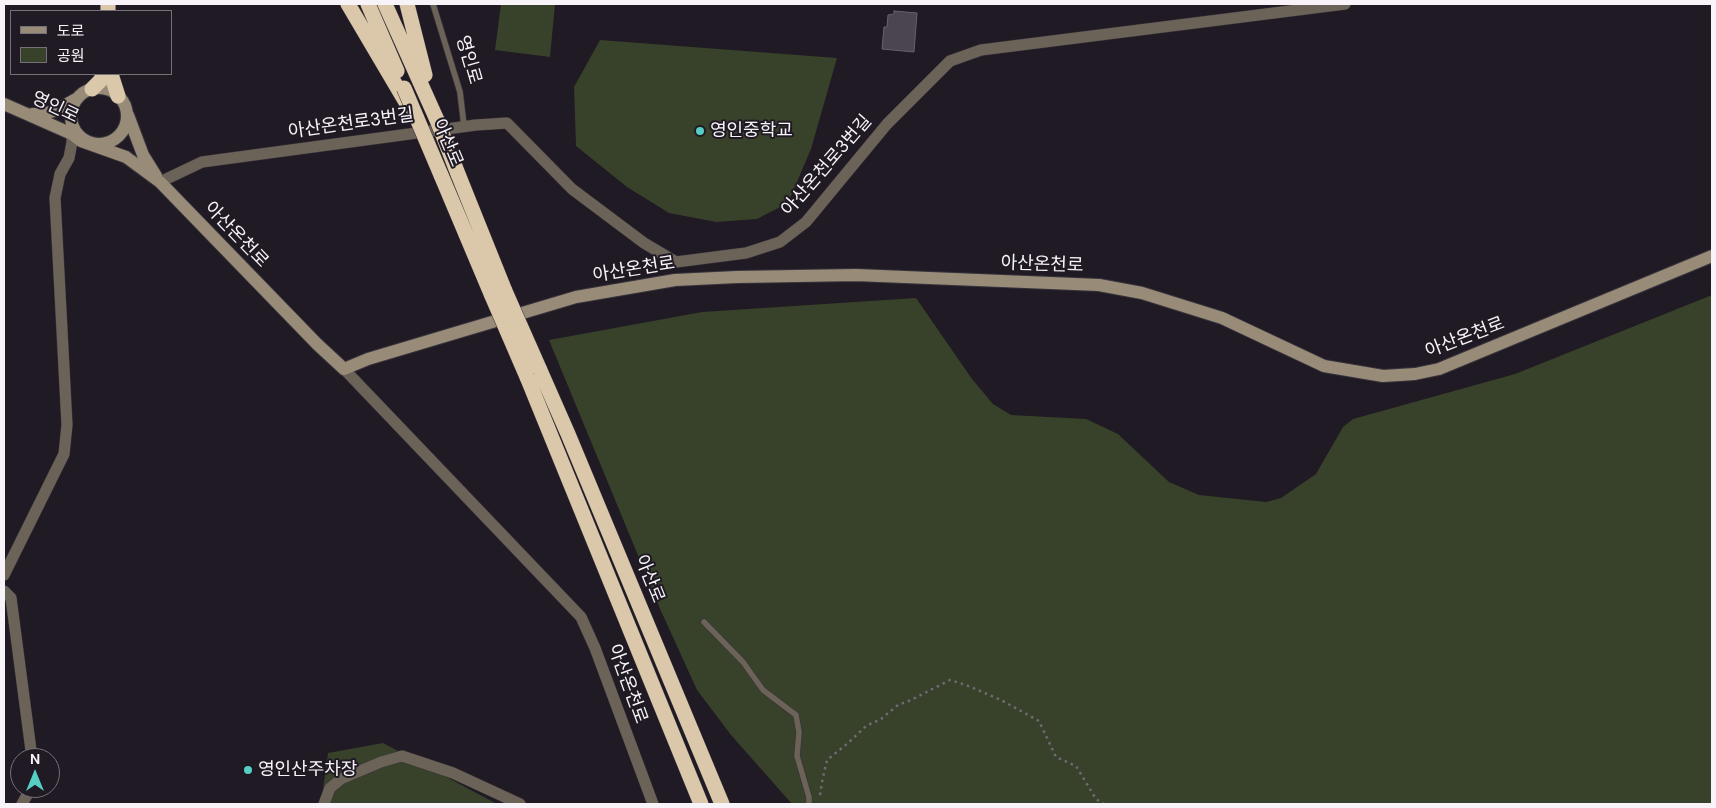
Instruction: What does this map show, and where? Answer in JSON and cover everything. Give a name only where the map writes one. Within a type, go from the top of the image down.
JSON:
[{"type":"highway","points":[[348,4],[401,88]]},
{"type":"highway","name":"아산로","points":[[368,4],[401,88],[420,125],[441,175],[498,293],[540,368],[722,804]]},
{"type":"highway","name":"아산로","points":[[385,4],[425,87],[458,174],[498,293]]},
{"type":"highway","points":[[407,4],[425,87]]},
{"type":"highway","points":[[92,89],[103,75]]},
{"type":"highway","points":[[111,75],[118,96]]},
{"type":"highway","points":[[498,293],[527,377],[701,804]]},
{"type":"main road","points":[[27,114],[55,111],[84,92],[92,89],[102,88],[110,90],[124,103],[143,155],[160,182]]},
{"type":"main road","points":[[77,98],[72,106],[70,115],[72,129],[82,139],[91,143],[109,142],[117,137],[123,130],[127,112]]},
{"type":"main road","name":"영인로","points":[[4,104],[72,129]]},
{"type":"main road","name":"아산온천로","points":[[91,143],[126,157],[160,182],[317,344],[344,369],[368,358],[576,297],[675,280],[737,276],[856,275],[1099,285],[1142,293],[1222,318],[1324,366],[1383,376],[1415,374],[1439,369],[1712,256]]},
{"type":"street","name":"아산온천로3번길","points":[[160,182],[202,162],[464,126],[507,123],[572,188],[644,243],[679,262],[746,253],[780,242],[806,222],[887,124],[950,61],[981,50],[1345,4]]},
{"type":"street","points":[[4,575],[64,454],[67,425],[55,198],[60,174],[69,158],[72,129]]},
{"type":"street","points":[[69,158],[91,143]]},
{"type":"street","points":[[675,280],[679,262]]},
{"type":"street","name":"아산온천로","points":[[344,369],[581,617],[595,648],[653,804]]},
{"type":"street","points":[[4,591],[11,598],[31,748]]},
{"type":"street","points":[[324,804],[330,788],[341,779],[381,762],[402,756],[453,773],[520,804]]},
{"type":"lane","name":"영인로","points":[[433,4],[460,92],[464,126]]},
{"type":"lane","points":[[704,622],[743,662],[763,690],[796,715],[799,732],[797,756],[809,797],[809,804]]},
{"type":"path","points":[[820,800],[822,782],[828,760],[866,726],[881,719],[898,704],[911,700],[950,680],[1001,700],[1039,721],[1056,757],[1076,766],[1096,799],[1104,804]]},
{"type":"green space","points":[[501,4],[555,4],[550,57],[495,50]]},
{"type":"green space","points":[[600,40],[837,58],[811,149],[788,203],[757,219],[716,222],[669,213],[627,187],[576,146],[574,87]]},
{"type":"green space","points":[[1712,295],[1712,804],[792,804],[731,735],[697,690],[661,611],[549,340],[702,312],[916,298],[972,379],[993,404],[1011,415],[1086,419],[1118,434],[1169,482],[1199,495],[1266,502],[1281,498],[1316,474],[1343,427],[1353,419],[1515,374]]},
{"type":"green space","points":[[383,743],[497,804],[321,804],[328,753]]},
{"type":"building","points":[[894,11],[917,13],[914,52],[882,49],[884,27],[887,27],[888,15],[894,14]]},
{"type":"place","name":"영인중학교","points":[[700,131]]},
{"type":"place","name":"영인산주차장","points":[[248,770]]}]
